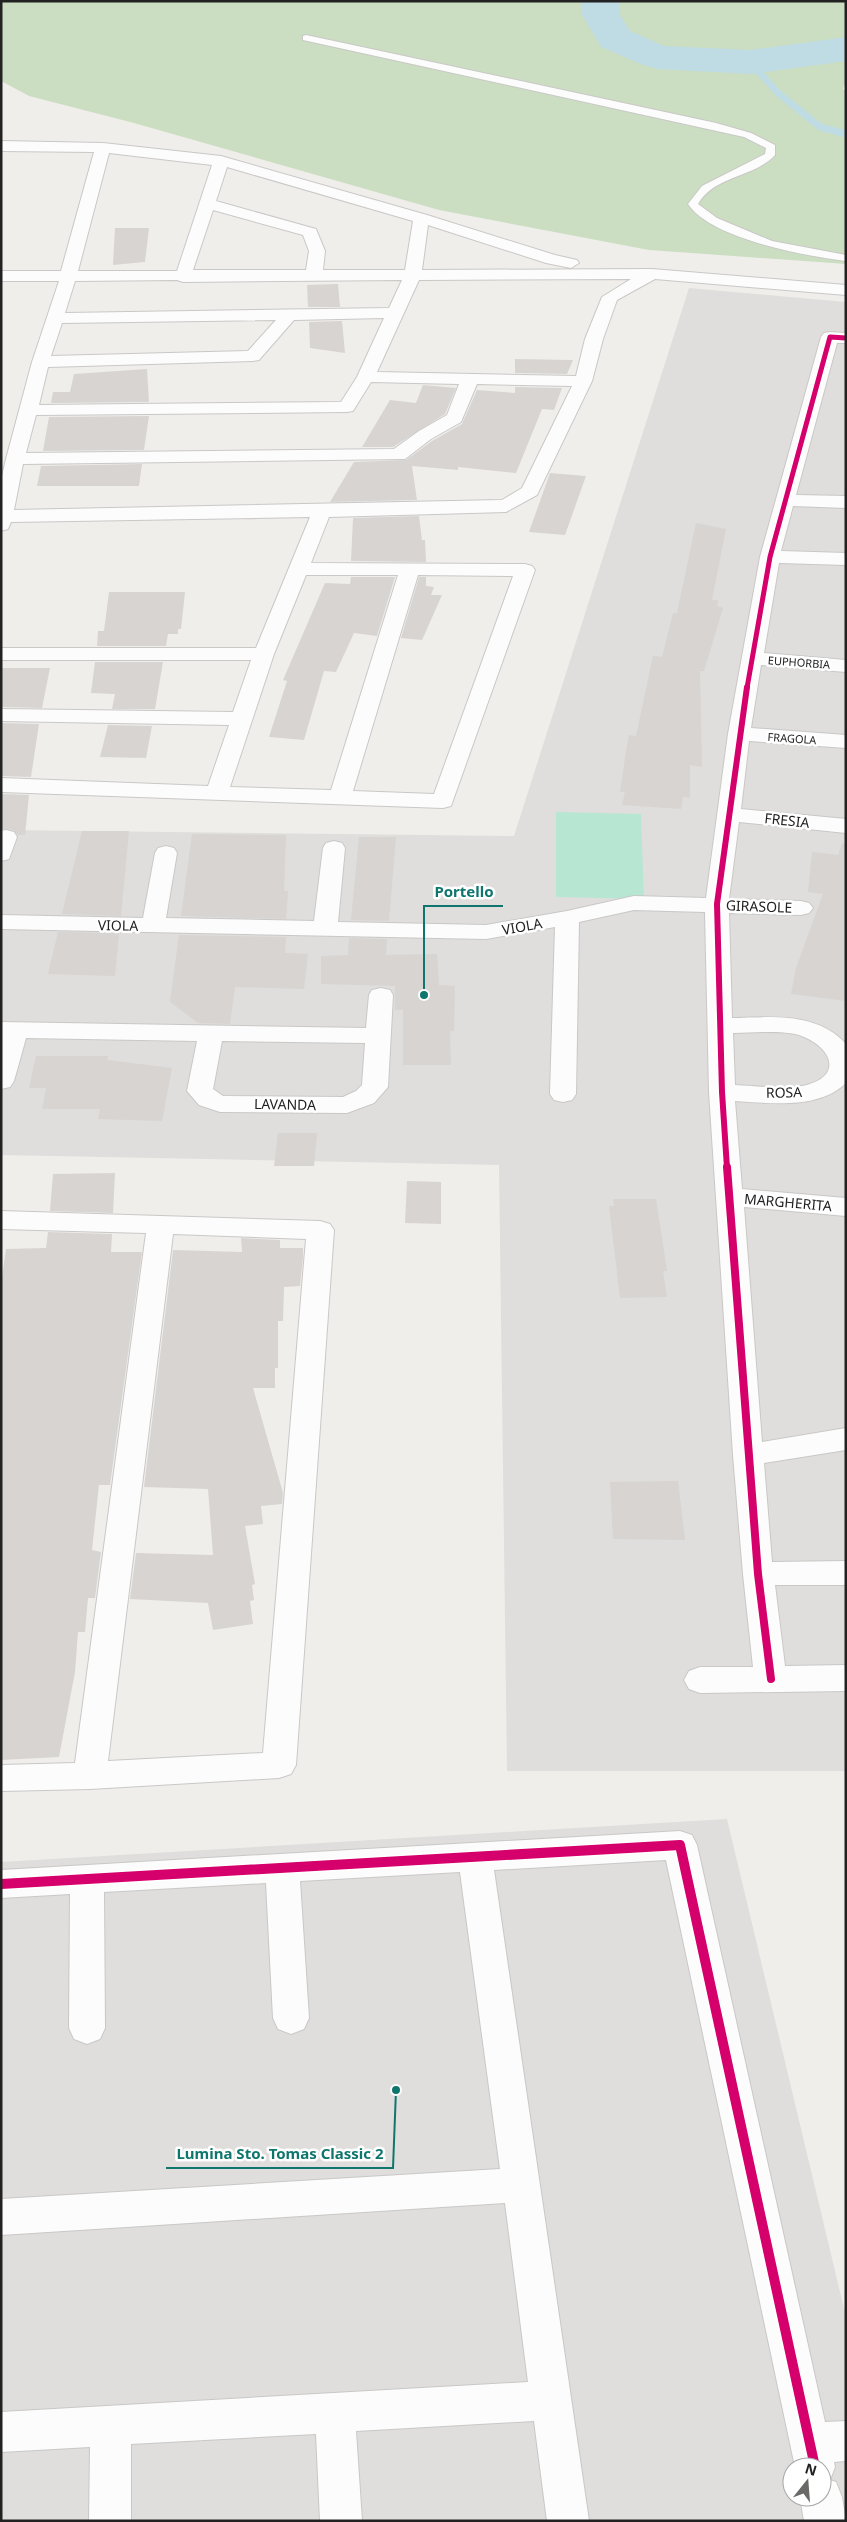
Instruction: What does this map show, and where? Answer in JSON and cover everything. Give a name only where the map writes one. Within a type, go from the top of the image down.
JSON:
[{"type":"street","points":[[1,146],[103,148],[221,161],[421,218],[552,260],[652,274],[846,290]]},
{"type":"street","points":[[103,148],[68,277],[41,362],[15,459],[2,519],[506,506],[530,492],[583,382],[594,339],[610,297],[652,274]]},
{"type":"street","points":[[183,277],[221,161]]},
{"type":"street","points":[[206,203],[310,232],[317,251],[314,276]]},
{"type":"street","points":[[29,410],[347,407],[366,377],[397,313],[413,274],[421,218]]},
{"type":"street","points":[[1,276],[183,277],[413,274],[652,274]]},
{"type":"street","points":[[56,318],[397,313]]},
{"type":"street","points":[[41,362],[253,356],[290,314]]},
{"type":"street","points":[[771,1679],[758,1574],[748,1455],[722,1092],[717,904],[727,814],[739,734],[770,557],[784,500],[838,337]]},
{"type":"street","points":[[366,377],[583,382]]},
{"type":"street","points":[[15,459],[398,455],[425,434],[455,418],[470,379]]},
{"type":"street","points":[[784,500],[846,502]]},
{"type":"street","points":[[217,792],[264,654],[322,511]]},
{"type":"street","points":[[770,557],[846,560]]},
{"type":"street","points":[[1,785],[443,801],[526,570],[298,569]]},
{"type":"street","points":[[340,797],[410,569]]},
{"type":"street","points":[[1,654],[264,654]]},
{"type":"street","name":"EUPHORBIA","points":[[751,658],[846,666]]},
{"type":"street","points":[[1,715],[242,719]]},
{"type":"street","name":"FRAGOLA","points":[[739,734],[846,742]]},
{"type":"street","name":"FRESIA","points":[[727,814],[846,826]]},
{"type":"street","points":[[325,930],[334,848]]},
{"type":"street","points":[[153,926],[166,853]]},
{"type":"street","name":"VIOLA","points":[[1,922],[486,932],[567,918],[634,903],[717,904]]},
{"type":"street","name":"GIRASOLE","points":[[717,904],[801,908]]},
{"type":"street","points":[[563,1094],[567,918]]},
{"type":"street","points":[[1,1081],[8,1030],[379,1036],[381,995]]},
{"type":"street","name":"ROSA","points":[[721,1026],[785,1026],[819,1034],[832,1043],[840,1053],[843,1064],[840,1075],[830,1084],[816,1091],[799,1094],[722,1092]]},
{"type":"street","name":"LAVANDA","points":[[211,1034],[200,1091],[208,1099],[220,1104],[347,1105],[365,1097],[375,1087],[379,1036]]},
{"type":"street","name":"MARGHERITA","points":[[731,1197],[846,1207]]},
{"type":"street","points":[[1,1220],[320,1230],[279,1765],[90,1776],[1,1778]]},
{"type":"street","points":[[90,1776],[161,1225]]},
{"type":"street","points":[[748,1455],[846,1439]]},
{"type":"street","points":[[758,1574],[846,1572]]},
{"type":"street","points":[[700,1680],[846,1678]]},
{"type":"street","points":[[1,1884],[680,1845],[824,2450]]},
{"type":"street","points":[[475,1857],[568,2521]]},
{"type":"street","points":[[282,1868],[291,2018]]},
{"type":"street","points":[[86,2028],[87,1879]]},
{"type":"street","points":[[1,2217],[522,2185]]},
{"type":"street","points":[[1,2432],[551,2400]]},
{"type":"street","points":[[335,2412],[341,2521]]},
{"type":"street","points":[[110,2521],[111,2426]]},
{"type":"street","points":[[823,2507],[825,2521]]},
{"type":"lane","points":[[306,38],[649,112],[741,133],[763,141],[771,148],[770,156],[706,187],[695,197],[693,204],[697,210],[713,220],[769,244],[809,253],[846,258]]},
{"type":"shaded area","points":[[689,288],[846,302],[846,1771],[507,1771],[499,1165],[1,1155],[1,830],[514,836]]},
{"type":"shaded area","points":[[727,1819],[846,2317],[846,2521],[1,2521],[1,1862]]},
{"type":"green space","points":[[1,1],[846,1],[846,80],[843,89],[846,92],[846,264],[649,250],[439,210],[134,123],[29,96],[1,81]]},
{"type":"green space","points":[[556,812],[641,814],[644,899],[556,897]]},
{"type":"building","points":[[115,228],[149,228],[145,262],[113,265]]},
{"type":"building","points":[[338,284],[340,307],[308,307],[307,285]]},
{"type":"building","points":[[342,321],[345,353],[310,348],[309,322]]},
{"type":"building","points":[[515,359],[573,360],[567,374],[515,373]]},
{"type":"building","points":[[147,369],[149,402],[51,403],[53,392],[70,392],[74,374]]},
{"type":"building","points":[[423,385],[456,388],[445,414],[393,447],[362,447],[390,400],[416,403]]},
{"type":"building","points":[[515,387],[562,388],[554,410],[542,409],[516,473],[458,467],[458,470],[412,466],[417,500],[330,502],[354,462],[406,460],[432,441],[462,424],[477,390],[515,393]]},
{"type":"building","points":[[149,416],[144,450],[43,451],[49,417]]},
{"type":"building","points":[[142,464],[139,486],[37,486],[41,466]]},
{"type":"building","points":[[550,473],[586,476],[565,535],[529,532]]},
{"type":"building","points":[[419,516],[422,540],[425,540],[426,562],[351,561],[353,518]]},
{"type":"building","points":[[696,523],[726,529],[712,600],[718,600],[717,606],[723,608],[704,671],[700,671],[702,767],[690,765],[690,798],[683,797],[681,809],[622,805],[625,792],[620,792],[629,735],[636,736],[653,656],[662,657],[673,613],[677,613]]},
{"type":"building","points":[[351,577],[395,577],[377,636],[354,633],[336,672],[324,671],[304,740],[269,737],[287,681],[283,680],[325,583],[350,584]]},
{"type":"building","points":[[419,577],[426,577],[426,586],[434,587],[431,595],[442,595],[422,640],[401,638]]},
{"type":"building","points":[[109,592],[185,592],[181,629],[178,629],[178,634],[168,634],[166,646],[97,646],[98,631],[104,631]]},
{"type":"building","points":[[95,662],[163,662],[155,709],[112,709],[115,694],[91,693]]},
{"type":"building","points":[[1,668],[50,668],[42,708],[1,707]]},
{"type":"building","points":[[1,723],[39,724],[31,777],[1,776]]},
{"type":"building","points":[[108,725],[152,726],[146,758],[100,757]]},
{"type":"building","points":[[1,794],[29,795],[25,835],[18,835],[14,830],[1,829]]},
{"type":"building","points":[[82,831],[129,831],[121,916],[62,914]]},
{"type":"building","points":[[192,834],[286,835],[284,891],[288,891],[286,919],[181,916]]},
{"type":"building","points":[[359,837],[396,837],[389,921],[351,920]]},
{"type":"building","points":[[842,843],[846,844],[846,1001],[791,994],[796,968],[823,894],[808,892],[812,852],[838,855]]},
{"type":"building","points":[[58,932],[119,933],[115,976],[48,974]]},
{"type":"building","points":[[179,935],[286,937],[285,953],[308,954],[304,989],[235,987],[230,1024],[198,1023],[170,1002]]},
{"type":"building","points":[[349,938],[387,939],[386,955],[437,954],[439,985],[455,986],[454,1031],[450,1031],[451,1065],[403,1065],[403,1010],[395,1010],[395,986],[321,984],[321,956],[348,955]]},
{"type":"building","points":[[36,1056],[108,1056],[107,1060],[172,1068],[162,1121],[98,1119],[100,1109],[42,1109],[46,1088],[29,1088]]},
{"type":"building","points":[[278,1133],[317,1133],[314,1166],[274,1166]]},
{"type":"building","points":[[115,1173],[113,1213],[50,1211],[53,1174]]},
{"type":"building","points":[[407,1181],[441,1182],[441,1224],[405,1223]]},
{"type":"building","points":[[613,1199],[656,1199],[667,1271],[663,1271],[667,1297],[620,1298],[609,1206],[614,1206]]},
{"type":"building","points":[[48,1232],[112,1234],[111,1252],[142,1252],[110,1485],[99,1485],[92,1550],[101,1552],[95,1598],[88,1598],[85,1632],[78,1632],[75,1672],[59,1757],[1,1760],[1,1284],[6,1249],[46,1248]]},
{"type":"building","points":[[241,1238],[280,1240],[280,1248],[303,1248],[303,1257],[300,1286],[284,1287],[283,1321],[278,1321],[278,1368],[275,1368],[275,1388],[253,1388],[283,1493],[282,1504],[261,1506],[263,1524],[245,1526],[255,1584],[252,1585],[254,1600],[250,1601],[253,1624],[213,1630],[208,1603],[130,1599],[136,1553],[213,1555],[208,1489],[144,1487],[173,1250],[242,1252]]},
{"type":"building","points":[[678,1481],[685,1540],[613,1539],[610,1482]]},
{"type":"waterway","points":[[601,1],[600,13],[615,39],[657,57],[750,62],[846,49]]},
{"type":"waterway","points":[[750,62],[778,93],[820,127],[846,134]]},
{"type":"cycle path","points":[[771,1679],[758,1574],[748,1455],[722,1092],[717,904],[739,734],[770,557],[830,337],[846,338]]},
{"type":"cycle path","points":[[1,1884],[680,1845],[813,2457]]},
{"type":"place","name":"Portello","points":[[424,995]]},
{"type":"place","name":"Lumina Sto. Tomas Classic 2","points":[[396,2090]]}]
